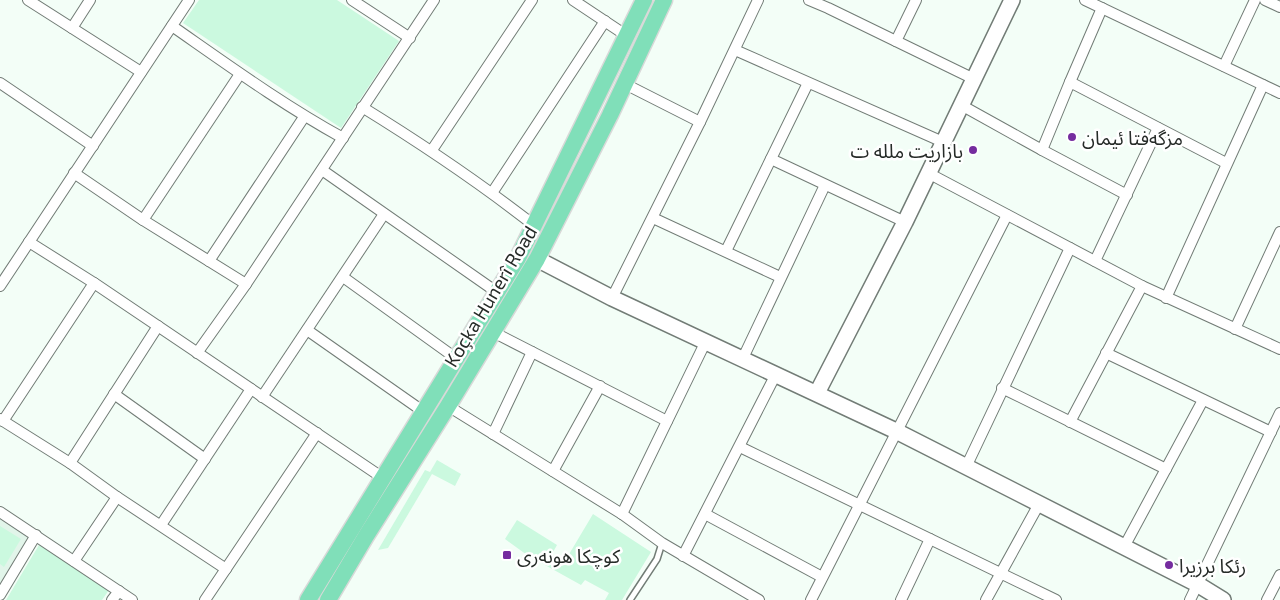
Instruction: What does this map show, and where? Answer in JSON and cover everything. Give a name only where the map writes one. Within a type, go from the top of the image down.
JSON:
[{"type":"main road","points":[[308,600],[498,293],[535,226],[644,0]]},
{"type":"main road","name":"Koçka Hunerî Road","points":[[328,600],[537,259],[610,115],[664,0]]},
{"type":"main road","points":[[592,106],[610,115]]},
{"type":"street","points":[[28,0],[142,72]]},
{"type":"street","points":[[72,28],[90,0]]},
{"type":"street","points":[[0,286],[189,0]]},
{"type":"street","points":[[352,0],[410,38]]},
{"type":"street","points":[[197,353],[246,284],[434,0]]},
{"type":"street","points":[[432,150],[532,0]]},
{"type":"street","points":[[573,0],[627,36]]},
{"type":"street","points":[[612,298],[653,218],[758,0]]},
{"type":"street","points":[[809,0],[830,4],[896,41],[974,79]]},
{"type":"street","points":[[896,41],[916,0]]},
{"type":"street","points":[[817,394],[905,222],[1012,0]]},
{"type":"street","points":[[1085,0],[1280,93]]},
{"type":"street","points":[[1224,66],[1255,0]]},
{"type":"street","points":[[1265,0],[1280,7]]},
{"type":"street","points":[[1042,150],[1102,8]]},
{"type":"street","points":[[492,193],[606,21]]},
{"type":"street","points":[[172,26],[304,116],[343,138]]},
{"type":"street","points":[[735,50],[943,142]]},
{"type":"street","points":[[143,220],[240,74]]},
{"type":"street","points":[[1070,82],[1226,163]]},
{"type":"street","points":[[0,83],[93,146]]},
{"type":"street","points":[[726,251],[808,83]]},
{"type":"street","points":[[625,84],[700,122]]},
{"type":"street","points":[[1166,298],[1263,85]]},
{"type":"street","points":[[961,105],[1127,195]]},
{"type":"street","points":[[362,107],[432,150],[535,226]]},
{"type":"street","points":[[209,261],[304,116]]},
{"type":"street","points":[[1095,262],[1158,128]]},
{"type":"street","points":[[771,159],[905,222]]},
{"type":"street","points":[[322,170],[498,293]]},
{"type":"street","points":[[928,173],[1142,286],[1280,349]]},
{"type":"street","points":[[74,174],[143,220],[246,284]]},
{"type":"street","points":[[743,358],[826,184]]},
{"type":"street","points":[[262,397],[384,214]]},
{"type":"street","points":[[810,600],[1007,215]]},
{"type":"street","points":[[653,218],[780,277]]},
{"type":"street","points":[[1234,329],[1280,232]]},
{"type":"street","points":[[29,242],[94,283],[383,478]]},
{"type":"street","points":[[966,467],[1070,248]]},
{"type":"street","points":[[537,259],[612,298],[896,431],[1197,584],[1223,600]]},
{"type":"street","points":[[342,278],[457,359]]},
{"type":"street","points":[[94,283],[1,420],[70,463],[117,497],[226,569]]},
{"type":"street","points":[[1070,422],[1142,286]]},
{"type":"street","points":[[70,463],[158,326]]},
{"type":"street","points":[[307,330],[424,412]]},
{"type":"street","points":[[493,332],[667,421]]},
{"type":"street","points":[[622,514],[706,341]]},
{"type":"street","points":[[493,434],[532,352]]},
{"type":"street","points":[[1106,353],[1271,432]]},
{"type":"street","points":[[683,556],[776,374]]},
{"type":"street","points":[[553,471],[600,386]]},
{"type":"street","points":[[1002,388],[1166,469]]},
{"type":"street","points":[[161,525],[252,389]]},
{"type":"street","points":[[114,394],[205,459]]},
{"type":"street","points":[[1124,547],[1203,400]]},
{"type":"street","points":[[448,406],[622,514],[662,543],[759,600]]},
{"type":"street","points":[[1190,600],[1280,413]]},
{"type":"street","points":[[205,600],[317,433]]},
{"type":"street","points":[[740,447],[1056,600]]},
{"type":"street","points":[[74,561],[117,497]]},
{"type":"street","points":[[986,600],[1039,504]]},
{"type":"street","points":[[0,512],[132,600]]},
{"type":"street","points":[[705,514],[822,577]]},
{"type":"street","points":[[0,595],[36,535]]},
{"type":"street","points":[[901,600],[930,539]]},
{"type":"street","points":[[1267,600],[1280,575]]},
{"type":"street","points":[[112,600],[119,591]]},
{"type":"lane","points":[[630,600],[657,559],[662,543]]},
{"type":"shaded area","points":[[0,518],[28,537],[0,585]]},
{"type":"green space","points":[[199,0],[337,0],[399,41],[341,128],[183,23]]},
{"type":"green space","points":[[437,460],[461,474],[455,486],[432,474],[388,548],[378,550],[425,470],[430,472]]},
{"type":"green space","points":[[593,514],[651,552],[622,600],[605,600],[609,593],[585,580],[581,585],[527,555],[505,539],[517,520],[557,545],[552,554],[565,561]]},
{"type":"green space","points":[[0,526],[21,539],[4,567],[0,564]]},
{"type":"green space","points":[[39,545],[109,590],[102,600],[6,600]]},
{"type":"place","name":"مزگەفتا ئيمان","points":[[1072,137]]},
{"type":"place","name":"بازاريت ملله ت","points":[[973,150]]},
{"type":"place","name":"كوچكا هونەری","points":[[507,555]]},
{"type":"place","name":"رئكا برزيرا","points":[[1169,565]]}]
